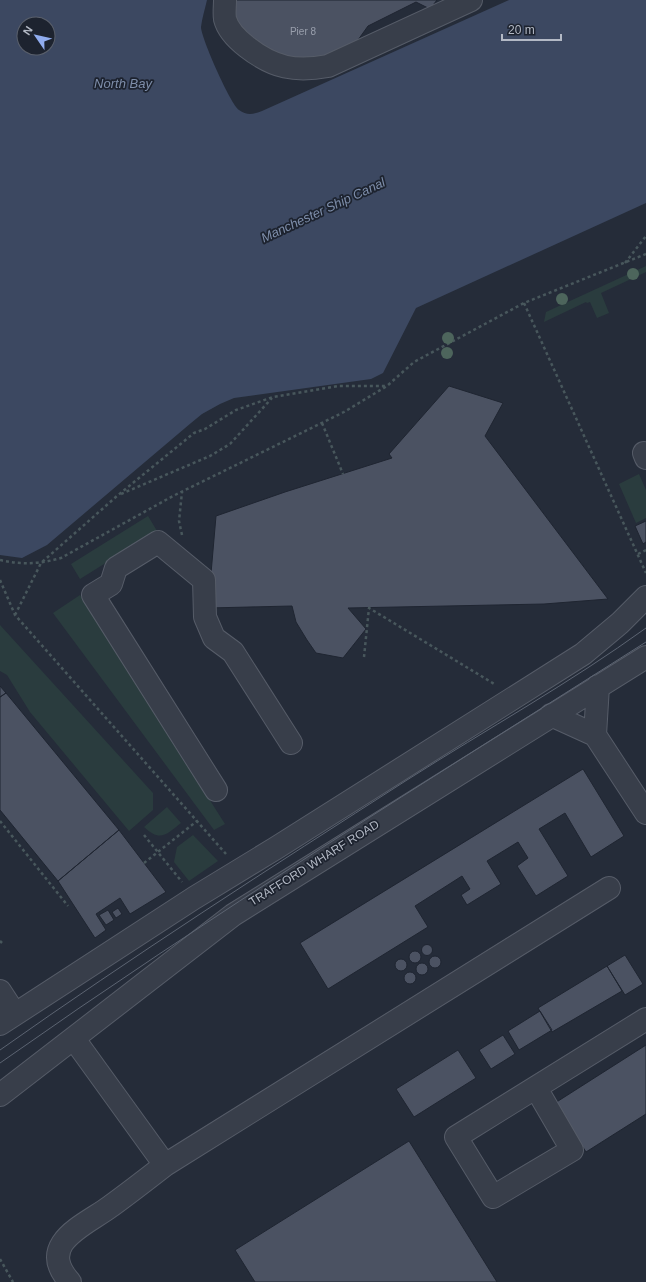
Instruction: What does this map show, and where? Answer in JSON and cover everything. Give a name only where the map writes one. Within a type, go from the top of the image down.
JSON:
[{"type":"street","points":[[224,0],[225,19],[236,39],[257,55],[276,64],[310,69],[328,66],[471,0]]},
{"type":"street","points":[[216,790],[93,595],[111,584],[116,568],[158,542],[204,580],[205,617],[214,638],[234,652],[291,742]]},
{"type":"street","points":[[0,991],[8,1019],[189,891],[516,698],[584,654],[620,623],[646,597]]},
{"type":"street","name":"TRAFFORD WHARF ROAD","points":[[0,1096],[233,915],[646,656]]},
{"type":"street","points":[[595,735],[598,686]]},
{"type":"street","points":[[551,715],[595,735],[645,807]]},
{"type":"street","points":[[70,1282],[61,1269],[59,1252],[67,1236],[74,1230],[110,1207],[165,1165],[609,888]]},
{"type":"street","points":[[536,1088],[572,1150],[493,1197],[456,1137],[646,1019]]},
{"type":"street","points":[[74,1039],[165,1165]]},
{"type":"path","points":[[625,263],[646,236]]},
{"type":"path","points":[[0,560],[10,562],[41,563],[61,558],[182,492],[344,412],[387,386],[414,362],[524,303],[646,254]]},
{"type":"path","points":[[524,303],[646,573]]},
{"type":"path","points":[[15,615],[41,563],[117,496],[194,433],[205,429],[236,410],[273,397],[340,386],[387,386]]},
{"type":"path","points":[[117,496],[210,456],[230,444],[273,397]]},
{"type":"path","points":[[322,423],[343,474]]},
{"type":"path","points":[[182,492],[179,522],[189,568]]},
{"type":"path","points":[[638,554],[646,550]]},
{"type":"path","points":[[0,580],[15,615],[227,856]]},
{"type":"path","points":[[364,657],[369,608],[516,698]]},
{"type":"path","points":[[0,821],[68,906]]},
{"type":"path","points":[[144,863],[197,821]]},
{"type":"path","points":[[144,834],[189,891]]},
{"type":"path","points":[[0,1259],[13,1282]]},
{"type":"shaded area","points":[[646,266],[646,272],[601,293],[609,313],[597,318],[590,302],[586,302],[544,322],[546,312]]},
{"type":"shaded area","points":[[639,474],[646,490],[646,518],[636,523],[619,484]]},
{"type":"shaded area","points":[[148,516],[157,531],[80,579],[71,564]]},
{"type":"shaded area","points":[[80,595],[225,824],[214,830],[53,613]]},
{"type":"shaded area","points":[[0,625],[153,793],[153,810],[129,831],[30,712],[7,675],[0,671]]},
{"type":"shaded area","points":[[167,807],[181,823],[163,835],[154,834],[144,827]]},
{"type":"shaded area","points":[[193,835],[218,861],[189,881],[174,862],[177,847]]},
{"type":"water","points":[[0,0],[207,0],[201,27],[202,34],[223,84],[235,105],[242,112],[250,114],[262,111],[509,0],[646,0],[646,203],[416,308],[383,373],[371,379],[234,398],[202,414],[47,545],[22,558],[0,555]]},
{"type":"building","points":[[232,0],[437,0],[430,9],[416,2],[368,26],[358,40],[339,56],[303,65],[253,46],[234,16]]},
{"type":"building","points":[[449,386],[503,403],[485,436],[608,599],[544,604],[348,608],[366,629],[343,658],[316,653],[296,622],[292,606],[208,608],[216,516],[392,458],[389,454]]},
{"type":"building","points":[[646,521],[646,542],[643,544],[635,526]]},
{"type":"building","points":[[0,686],[6,693],[0,697]]},
{"type":"building","points":[[6,693],[119,830],[58,881],[0,810],[0,697]]},
{"type":"building","points":[[583,769],[624,836],[591,857],[565,813],[539,829],[568,876],[536,896],[517,866],[528,858],[518,842],[487,861],[501,884],[467,905],[461,895],[470,889],[462,876],[415,906],[428,927],[328,989],[300,943]]},
{"type":"building","points":[[119,830],[166,892],[130,914],[120,898],[96,914],[106,930],[95,938],[58,881]]},
{"type":"building","points":[[118,908],[122,914],[116,918],[112,912]]},
{"type":"building","points":[[108,910],[114,920],[106,925],[99,915]]},
{"type":"building","points":[[427,944],[431,946],[433,950],[431,954],[427,956],[423,954],[421,950],[423,946]]},
{"type":"building","points":[[415,951],[419,953],[421,957],[419,961],[415,963],[411,961],[409,957],[411,953]]},
{"type":"building","points":[[625,955],[643,984],[625,995],[607,966]]},
{"type":"building","points":[[433,956],[437,956],[441,962],[437,968],[433,968],[429,964],[429,960]]},
{"type":"building","points":[[401,959],[405,961],[407,965],[405,969],[401,971],[397,969],[395,965],[397,961]]},
{"type":"building","points":[[420,963],[424,963],[428,969],[424,975],[420,975],[416,971],[416,967]]},
{"type":"building","points":[[607,966],[622,991],[552,1032],[538,1008]]},
{"type":"building","points":[[408,972],[412,972],[416,978],[412,984],[408,984],[404,980],[404,976]]},
{"type":"building","points":[[540,1011],[552,1030],[519,1050],[508,1031]]},
{"type":"building","points":[[503,1035],[515,1054],[491,1069],[479,1050]]},
{"type":"building","points":[[646,1045],[646,1114],[586,1152],[555,1103]]},
{"type":"building","points":[[458,1050],[476,1078],[414,1117],[396,1089]]},
{"type":"building","points":[[409,1141],[497,1282],[255,1282],[235,1250]]},
{"type":"tram line","points":[[0,1050],[151,946],[253,879],[437,761],[588,668],[646,628]]},
{"type":"tram line","points":[[0,1063],[79,1008],[239,901],[646,642]]},
{"type":"water label","name":"North Bay","points":[[123,83]]},
{"type":"water label","name":"Manchester Ship Canal","points":[[323,210]]}]
